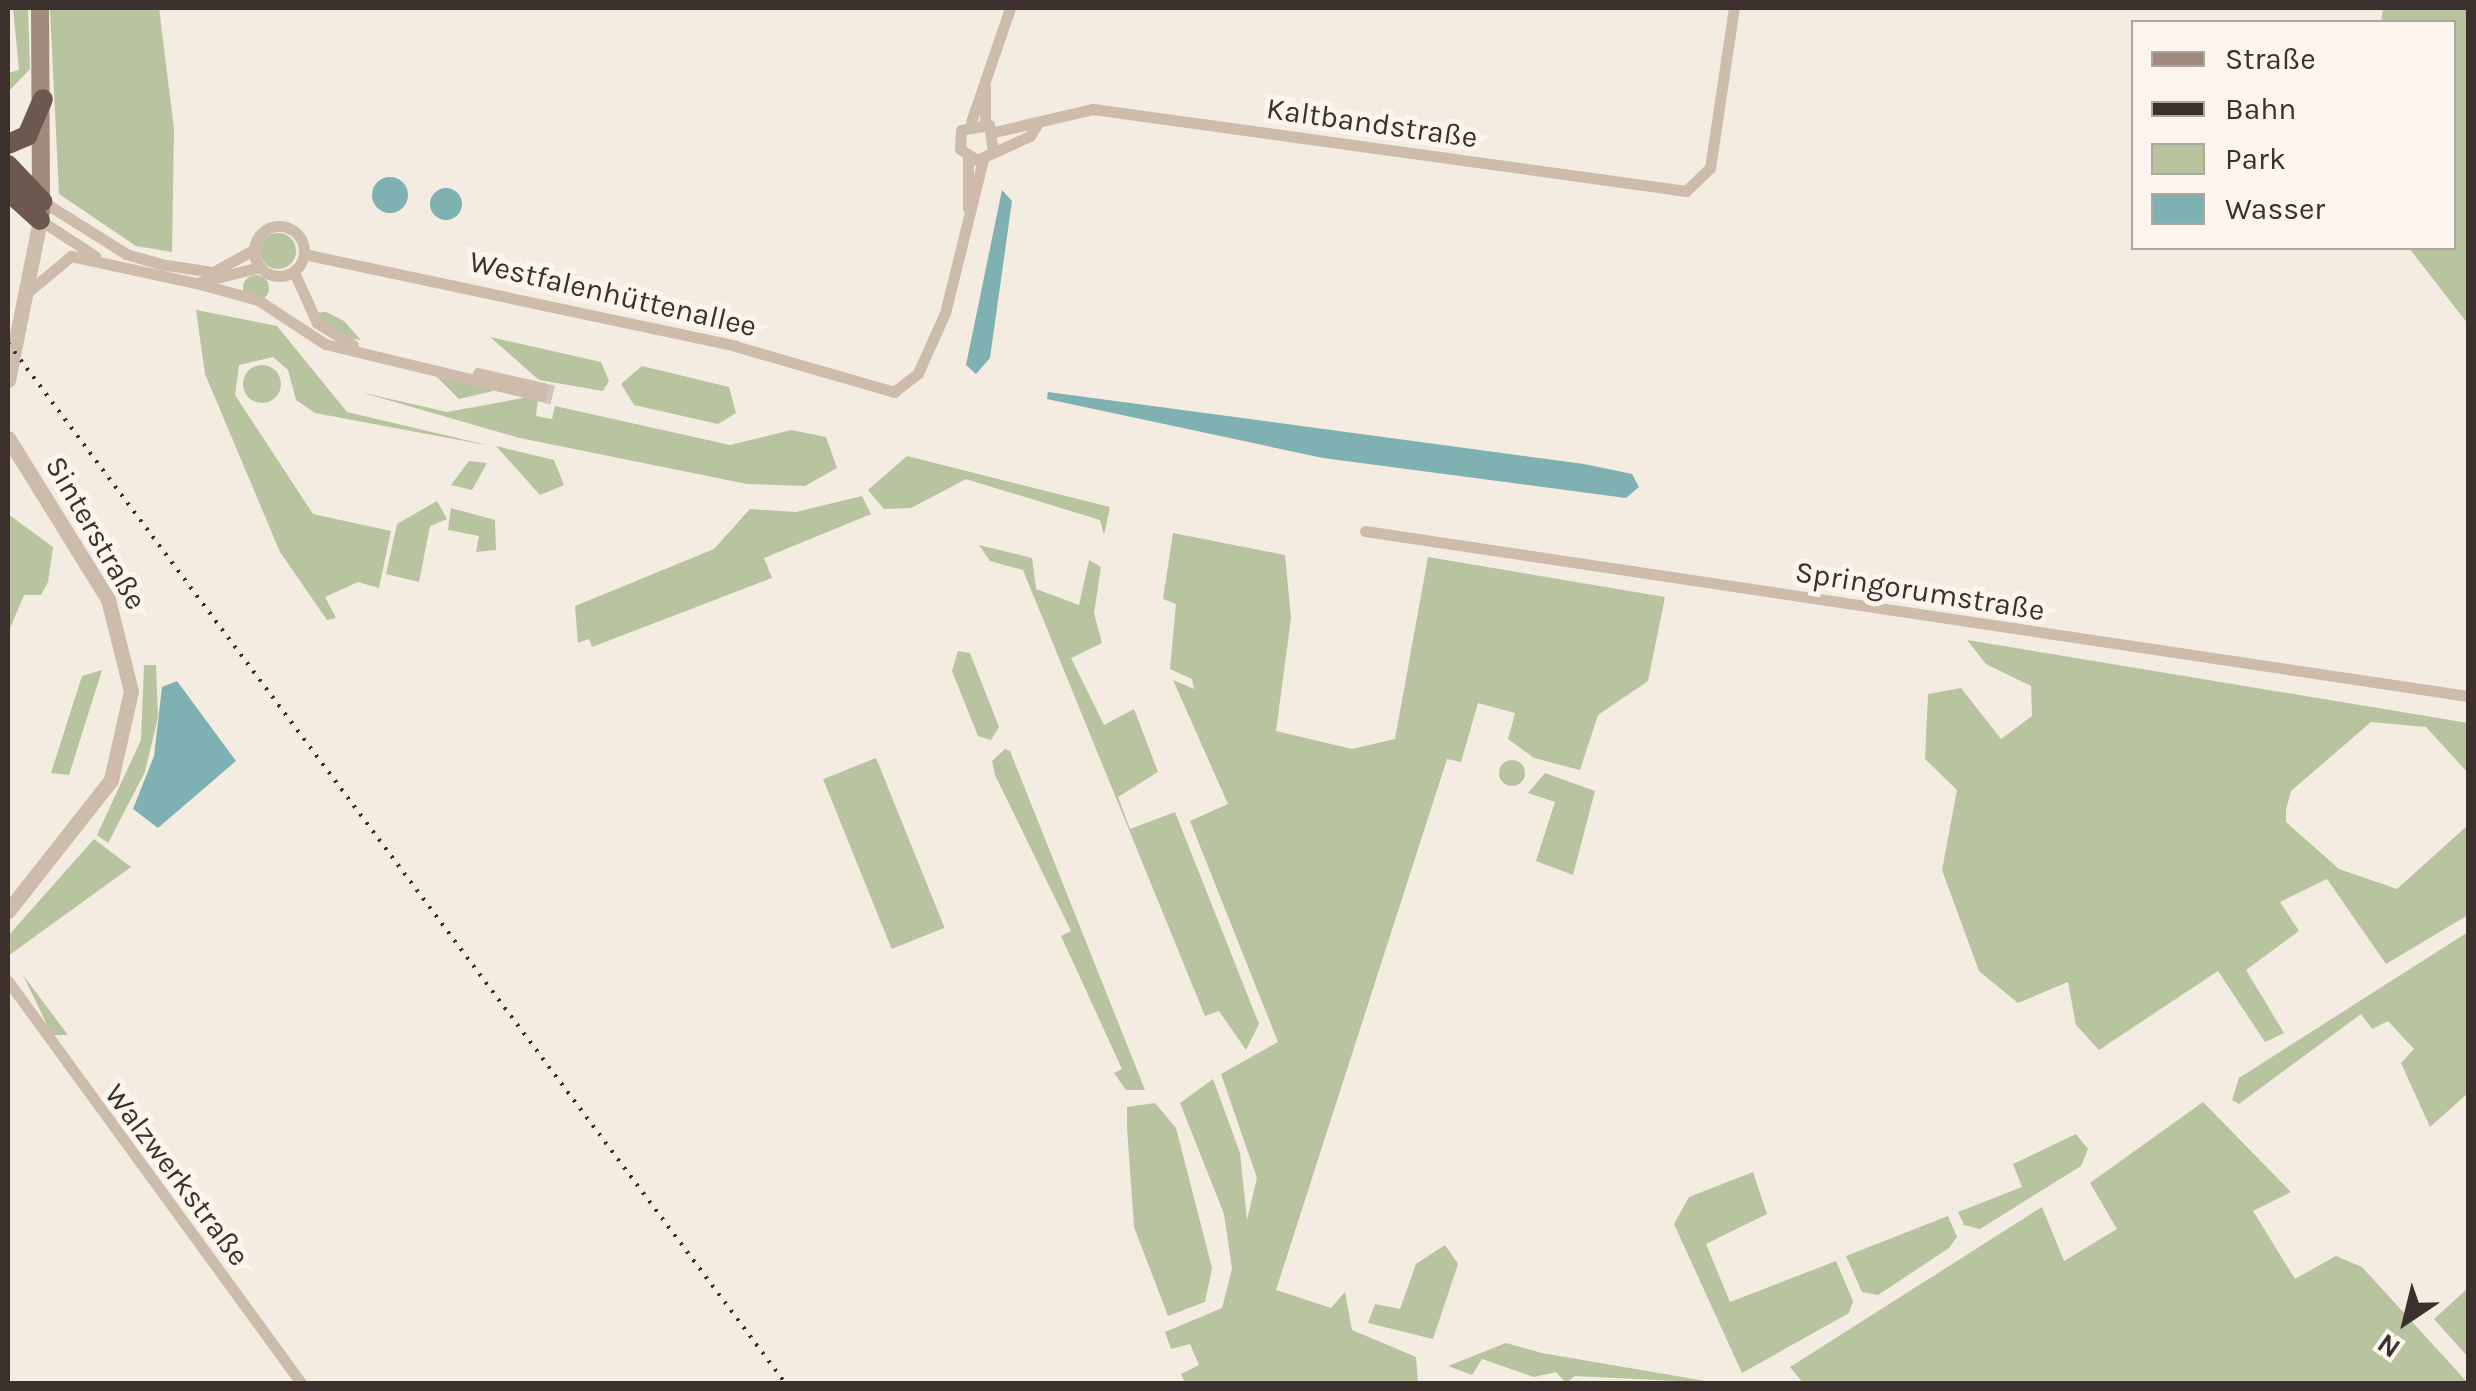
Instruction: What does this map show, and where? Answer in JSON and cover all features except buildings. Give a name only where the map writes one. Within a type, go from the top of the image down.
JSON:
[{"type":"highway","points":[[8,144],[27,136],[43,99]]},
{"type":"highway","points":[[8,165],[41,211]]},
{"type":"highway","points":[[8,191],[41,211]]},
{"type":"main road","points":[[40,8],[41,211]]},
{"type":"street","points":[[968,208],[988,155],[985,87],[1010,8]]},
{"type":"street","name":"Kaltbandstraße","points":[[988,155],[1036,126],[1093,109],[1673,191],[1700,184],[1734,8]]},
{"type":"street","points":[[968,208],[968,157],[958,136],[984,125]]},
{"type":"street","name":"Kaltbandstraße","points":[[984,125],[1036,126]]},
{"type":"street","points":[[968,157],[988,155]]},
{"type":"street","name":"Westfalenhüttenallee","points":[[304,254],[735,346],[876,390],[907,389],[950,298],[968,208]]},
{"type":"street","points":[[30,291],[60,259],[102,260],[258,300],[325,344],[542,392],[332,337],[300,300],[294,272],[304,254],[298,235],[281,226],[261,234],[254,250],[213,272],[126,254],[41,211]]},
{"type":"street","points":[[41,211],[102,260]]},
{"type":"street","points":[[8,380],[30,291],[41,211]]},
{"type":"street","points":[[254,250],[260,267]]},
{"type":"street","points":[[196,283],[260,267],[294,272]]},
{"type":"street","name":"Sinterstraße","points":[[8,911],[111,780],[132,691],[108,599],[9,444]]},
{"type":"street","name":"Springorumstraße","points":[[1365,531],[2468,696]]},
{"type":"street","name":"Walzwerkstraße","points":[[8,982],[10,994],[302,1384]]},
{"type":"green space","points":[[13,8],[28,8],[30,69],[8,92],[8,73],[19,70]]},
{"type":"green space","points":[[50,8],[159,8],[174,129],[172,252],[136,246],[59,194]]},
{"type":"green space","points":[[2383,8],[2468,8],[2468,324],[2411,250],[2456,250],[2456,20],[2381,20]]},
{"type":"green space","points":[[278,233],[291,238],[296,251],[291,264],[278,269],[265,264],[260,251],[265,238]]},
{"type":"green space","points":[[256,275],[265,279],[269,288],[265,297],[256,301],[247,297],[243,288],[247,279]]},
{"type":"green space","points":[[196,310],[277,326],[347,412],[491,446],[315,413],[296,400],[288,370],[273,357],[239,365],[235,395],[313,514],[391,531],[379,588],[358,582],[325,597],[336,618],[327,620],[280,552],[205,374]]},
{"type":"green space","points":[[326,312],[344,321],[361,340],[337,336],[314,313]]},
{"type":"green space","points":[[490,337],[601,362],[609,381],[603,391],[539,380]]},
{"type":"green space","points":[[262,365],[275,371],[281,384],[275,397],[262,403],[249,397],[243,384],[249,371]]},
{"type":"green space","points":[[642,366],[729,387],[736,413],[718,424],[634,405],[621,384]]},
{"type":"green space","points":[[437,377],[492,389],[493,391],[459,399]]},
{"type":"green space","points":[[360,392],[447,412],[529,397],[538,399],[536,416],[552,419],[555,406],[730,445],[791,430],[826,437],[837,468],[805,486],[747,484],[520,438]]},
{"type":"green space","points":[[496,446],[554,460],[564,485],[540,495]]},
{"type":"green space","points":[[907,456],[1110,507],[1104,535],[1100,520],[966,479],[911,508],[884,509],[868,490]]},
{"type":"green space","points":[[469,461],[487,463],[472,490],[451,485]]},
{"type":"green space","points":[[862,496],[871,514],[764,558],[772,578],[592,647],[589,639],[578,643],[575,606],[714,549],[750,509],[796,512]]},
{"type":"green space","points":[[437,501],[447,519],[430,526],[419,582],[386,574],[397,524]]},
{"type":"green space","points":[[451,508],[495,520],[496,550],[476,552],[479,536],[448,530]]},
{"type":"green space","points":[[8,514],[53,547],[48,582],[41,595],[24,595],[8,633]]},
{"type":"green space","points":[[1173,533],[1285,555],[1291,618],[1276,731],[1352,749],[1395,739],[1428,557],[1665,597],[1648,681],[1598,715],[1580,770],[1534,758],[1508,739],[1515,713],[1478,703],[1461,762],[1447,759],[1276,1290],[1331,1308],[1345,1292],[1352,1330],[1416,1357],[1418,1383],[1185,1383],[1181,1374],[1199,1365],[1190,1344],[1171,1349],[1165,1332],[1222,1308],[1232,1269],[1224,1214],[1180,1103],[1213,1079],[1240,1153],[1247,1220],[1257,1178],[1221,1074],[1278,1042],[1190,821],[1228,804],[1173,680],[1194,689],[1192,679],[1170,669],[1176,604],[1163,599]]},
{"type":"green space","points":[[979,545],[1032,558],[1036,589],[1079,605],[1089,560],[1101,567],[1094,613],[1102,643],[1071,658],[1104,725],[1134,709],[1158,772],[1118,797],[1130,829],[1175,812],[1259,1024],[1246,1050],[1219,1011],[1205,1016],[1023,570],[990,561]]},
{"type":"green space","points":[[1967,640],[2468,723],[2468,773],[2426,727],[2371,722],[2291,791],[2286,822],[2339,869],[2397,889],[2468,825],[2468,915],[2386,964],[2327,879],[2280,902],[2299,931],[2246,970],[2284,1033],[2265,1042],[2218,971],[2099,1050],[2076,1025],[2068,982],[2018,1003],[1979,971],[1942,870],[1957,790],[1925,759],[1928,694],[1961,688],[2001,739],[2032,716],[2031,686],[1986,664]]},
{"type":"green space","points":[[958,651],[970,653],[999,727],[991,740],[978,736],[952,671]]},
{"type":"green space","points":[[144,665],[156,665],[158,717],[145,772],[108,843],[97,835],[141,740]]},
{"type":"green space","points":[[102,670],[69,775],[51,773],[82,676]]},
{"type":"green space","points":[[1005,749],[1010,751],[1145,1090],[1126,1090],[1114,1073],[1122,1069],[1061,936],[1071,931],[995,775],[992,761]]},
{"type":"green space","points":[[876,758],[945,928],[892,949],[823,779]]},
{"type":"green space","points":[[1512,760],[1521,764],[1525,773],[1521,782],[1512,786],[1503,782],[1499,773],[1503,764]]},
{"type":"green space","points":[[1545,773],[1595,791],[1573,875],[1536,861],[1555,802],[1528,793]]},
{"type":"green space","points":[[94,839],[131,867],[8,956],[8,936]]},
{"type":"green space","points":[[2468,932],[2468,1093],[2430,1127],[2401,1063],[2414,1049],[2388,1021],[2372,1029],[2361,1014],[2239,1104],[2232,1100],[2239,1078]]},
{"type":"green space","points":[[23,975],[68,1035],[52,1035]]},
{"type":"green space","points":[[2203,1102],[2291,1192],[2253,1211],[2295,1279],[2336,1256],[2362,1267],[2468,1383],[1804,1384],[1790,1367],[2042,1207],[2064,1261],[2117,1229],[2090,1183]]},
{"type":"green space","points":[[1155,1103],[1176,1128],[1212,1268],[1205,1302],[1168,1316],[1134,1227],[1127,1127],[1127,1107]]},
{"type":"green space","points":[[2076,1134],[2088,1149],[2081,1166],[1980,1229],[1964,1225],[1958,1212],[2022,1187],[2013,1164]]},
{"type":"green space","points":[[1753,1172],[1767,1214],[1706,1244],[1730,1302],[1836,1261],[1853,1301],[1849,1313],[1742,1373],[1674,1224],[1689,1197]]},
{"type":"green space","points":[[1948,1216],[1957,1237],[1949,1248],[1878,1295],[1862,1292],[1846,1256]]},
{"type":"green space","points":[[1445,1245],[1458,1264],[1433,1339],[1368,1323],[1375,1304],[1400,1309],[1416,1264]]},
{"type":"green space","points":[[2468,1288],[2468,1357],[2434,1319]]},
{"type":"green space","points":[[1506,1343],[1542,1353],[1717,1383],[1575,1376],[1566,1383],[1556,1372],[1534,1377],[1482,1359],[1472,1375],[1448,1366]]},
{"type":"water","points":[[390,177],[403,182],[408,195],[403,208],[390,213],[377,208],[372,195],[377,182]]},
{"type":"water","points":[[446,188],[457,193],[462,204],[457,215],[446,220],[435,215],[430,204],[435,193]]},
{"type":"water","points":[[1002,190],[1012,201],[990,358],[976,374],[966,365]]},
{"type":"water","points":[[1048,392],[1584,464],[1632,474],[1639,487],[1626,498],[1323,458],[1047,399]]},
{"type":"water","points":[[177,681],[236,761],[158,828],[133,809],[154,756],[162,687]]},
{"type":"tunnel","points":[[543,388],[559,392]]},
{"type":"tunnel","points":[[541,396],[557,400]]},
{"type":"railway","points":[[8,343],[786,1384]]}]
